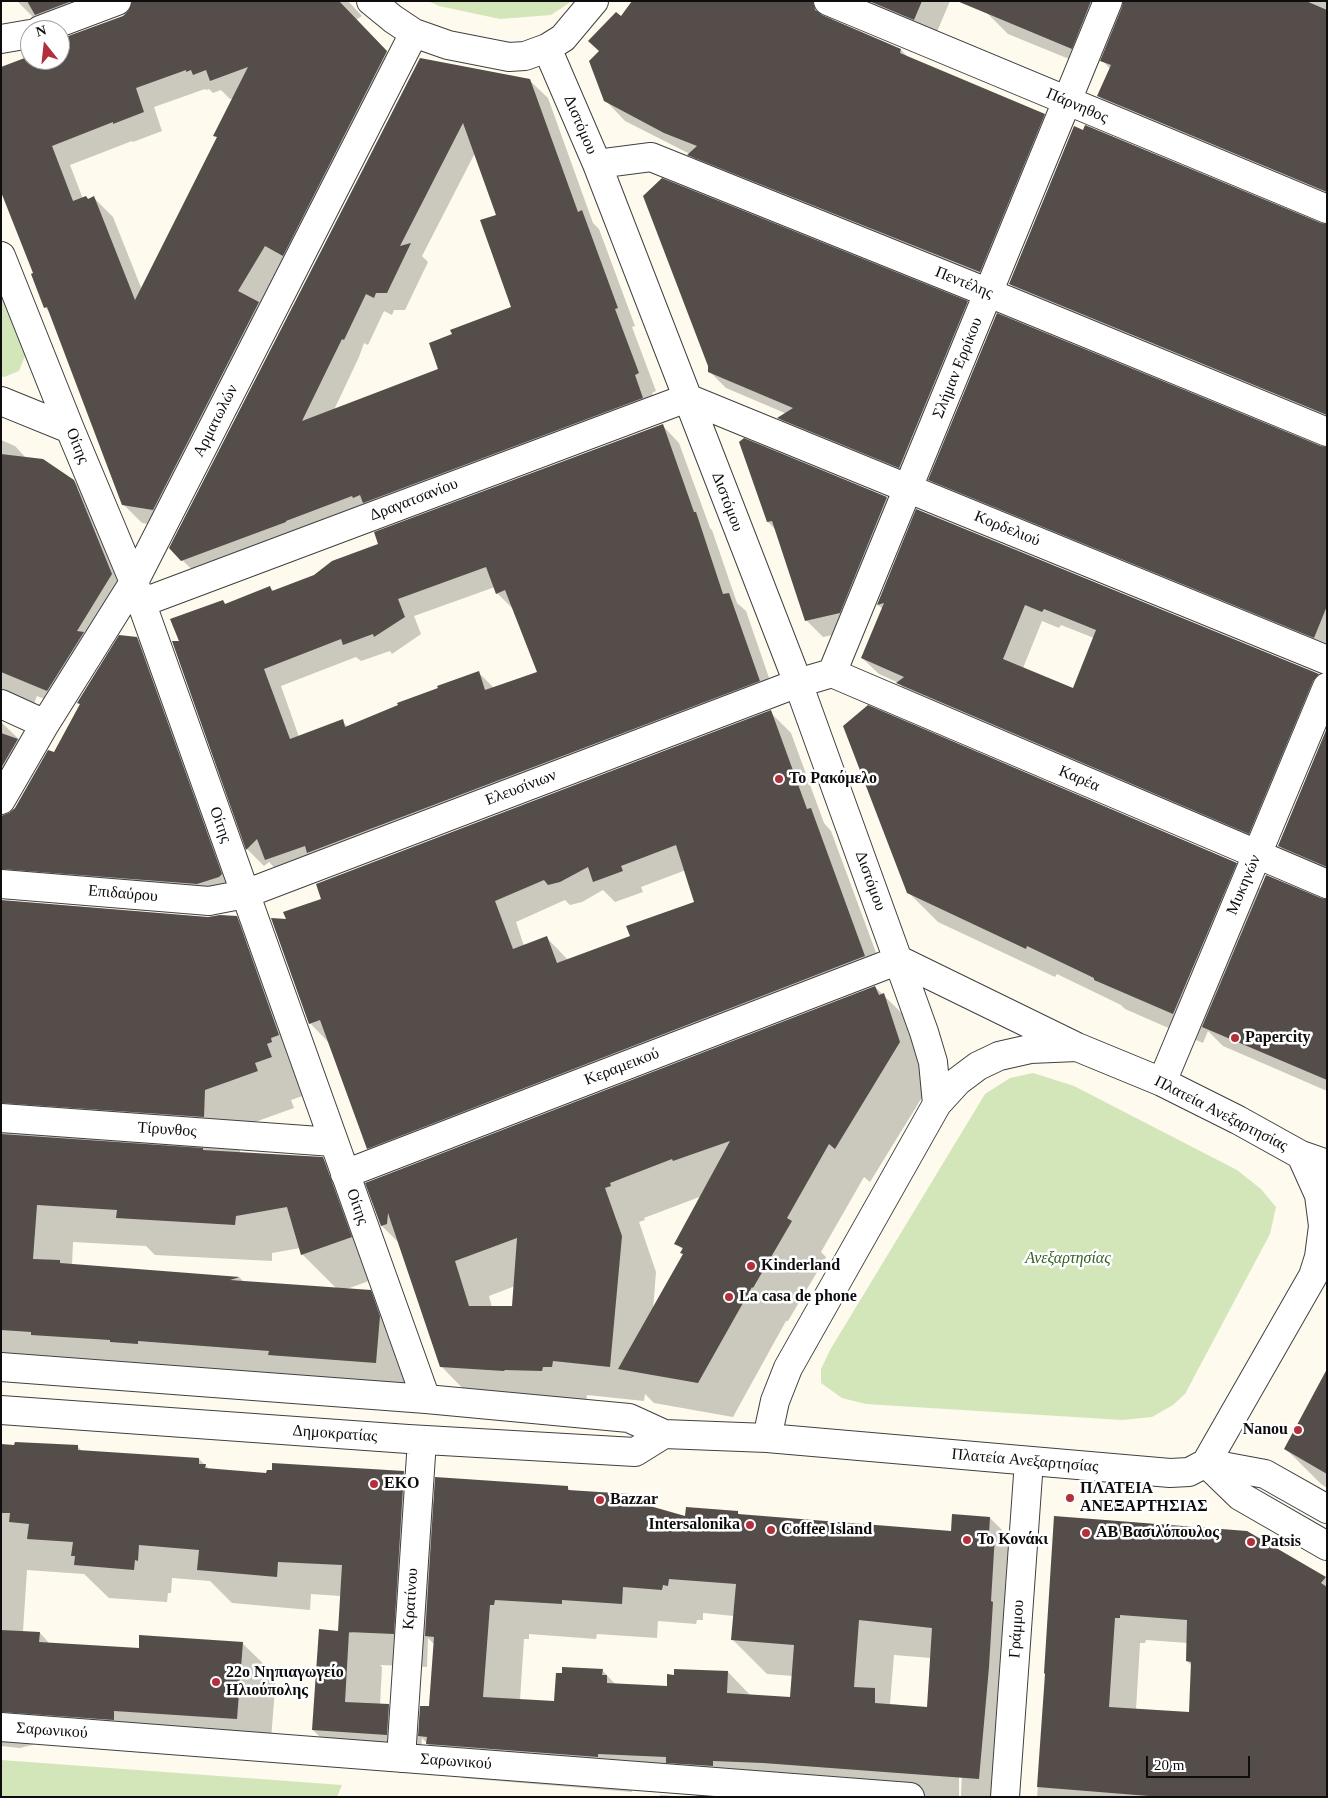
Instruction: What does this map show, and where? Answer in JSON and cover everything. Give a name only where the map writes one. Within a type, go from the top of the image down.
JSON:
[{"type":"street","points":[[67,20],[117,1]]},
{"type":"street","points":[[372,1],[393,19],[414,33],[448,45],[509,57],[525,56],[547,48],[563,38],[594,1]]},
{"type":"street","name":"Πάρνηθος","points":[[828,1],[1327,209]]},
{"type":"street","name":"Σλήμαν Ερρίκου","points":[[832,673],[1108,1]]},
{"type":"street","name":"Αρματωλών","points":[[1,800],[45,724],[137,592],[414,33]]},
{"type":"street","points":[[1,39],[20,36]]},
{"type":"street","name":"Διστόμου","points":[[547,48],[597,164],[686,398],[798,683],[899,960],[933,1062],[937,1104]]},
{"type":"street","name":"Πεντέλης","points":[[597,164],[650,157],[989,293],[1327,432]]},
{"type":"street","name":"Οίτης","points":[[1,256],[137,592],[426,1400]]},
{"type":"street","name":"Δραγατσανίου","points":[[137,592],[686,398]]},
{"type":"street","name":"Κορδελιού","points":[[686,398],[1327,660]]},
{"type":"street","points":[[1,402],[70,429]]},
{"type":"street","points":[[798,683],[832,673]]},
{"type":"street","name":"Καρέα","points":[[832,673],[1327,884]]},
{"type":"street","name":"Ελευσίνιων","points":[[245,894],[798,683]]},
{"type":"street","name":"Μυκηνών","points":[[1162,1082],[1327,688]]},
{"type":"street","points":[[1,704],[45,724]]},
{"type":"street","name":"Επιδαύρου","points":[[1,884],[209,901],[245,894]]},
{"type":"street","points":[[899,960],[1077,1046]]},
{"type":"street","name":"Κεραµεικού","points":[[345,1174],[899,960]]},
{"type":"street","name":"Πλατεία Ανεξαρτησίας","points":[[1077,1046],[1162,1082],[1301,1155],[1319,1194],[1323,1226],[1319,1257],[1320,1272],[1206,1463],[1189,1472],[1170,1474],[767,1438],[775,1401],[788,1368],[937,1104],[958,1081],[978,1066],[999,1056],[1030,1049],[1077,1046]]},
{"type":"street","name":"Τίρυνθος","points":[[1,1118],[333,1142]]},
{"type":"street","points":[[1301,1155],[1327,1164]]},
{"type":"street","points":[[1,1367],[426,1400],[629,1418],[664,1434],[767,1438]]},
{"type":"street","name":"Δημοκρατίας","points":[[1,1410],[422,1440],[635,1452],[664,1434]]},
{"type":"street","name":"Κρατίνου","points":[[401,1758],[422,1440]]},
{"type":"street","name":"Γράμμου","points":[[1005,1797],[1029,1461]]},
{"type":"street","points":[[1206,1463],[1266,1474],[1327,1509]]},
{"type":"street","points":[[1206,1463],[1240,1496],[1327,1546]]},
{"type":"street","name":"Σαρωνικού","points":[[1,1728],[910,1797]]},
{"type":"green space","points":[[428,1],[572,1],[551,15],[500,19],[439,6]]},
{"type":"green space","points":[[1,297],[25,356],[19,371],[4,377],[1,376]]},
{"type":"green space","name":"Ανεξαρτησίας","points":[[1033,1073],[1074,1086],[1237,1170],[1261,1189],[1276,1207],[1270,1234],[1185,1394],[1173,1405],[1152,1417],[1122,1420],[866,1404],[842,1398],[821,1383],[821,1369],[830,1350],[985,1094],[1010,1078]]},
{"type":"green space","points":[[1,1760],[342,1785],[337,1797],[1,1797]]},
{"type":"building","points":[[27,1],[72,1],[35,15]]},
{"type":"building","points":[[132,1],[339,1],[387,51],[283,256],[265,246],[238,291],[259,302],[153,510],[122,505],[47,307],[44,308],[31,274],[33,273],[1,192],[1,67],[20,60],[20,70],[70,70],[70,35],[123,16],[129,10]],"holes":[[[248,67],[213,136],[217,137],[135,300],[94,196],[88,199],[86,196],[73,201],[52,146],[144,112],[136,88],[186,70],[186,72],[191,70],[193,75],[206,70],[210,81]]]},
{"type":"building","points":[[632,1],[813,1],[815,10],[822,15],[901,49],[900,53],[1045,114],[980,272],[687,155],[697,146],[664,133],[604,101],[589,61],[599,51],[588,41],[616,12],[621,16]]},
{"type":"building","points":[[869,1],[922,1],[914,20]]},
{"type":"building","points":[[957,1],[1091,1],[1072,49]]},
{"type":"building","points":[[1123,1],[1306,1],[1327,10],[1327,192],[1097,96],[1111,65],[1100,61]]},
{"type":"building","points":[[420,58],[530,79],[578,212],[582,210],[618,308],[615,309],[639,373],[635,375],[643,398],[363,503],[360,495],[353,498],[352,496],[181,561],[169,548]],"holes":[[[463,123],[496,215],[480,220],[511,307],[450,330],[452,334],[429,343],[438,369],[302,421],[366,294],[374,298],[376,293],[387,293],[411,243],[400,246]]]},
{"type":"building","points":[[1085,125],[1327,224],[1327,415],[1009,284],[1074,126],[1083,130]]},
{"type":"building","points":[[662,178],[968,301],[899,468],[777,418],[793,408],[708,372],[708,366],[643,196]]},
{"type":"building","points":[[997,313],[1327,447],[1327,606],[1314,638],[928,480]]},
{"type":"building","points":[[663,424],[694,512],[696,512],[723,594],[729,593],[760,681],[307,853],[305,846],[265,860],[257,839],[246,850],[172,641],[179,641],[170,619],[223,600],[225,604],[270,586],[272,591],[314,575],[332,561],[378,544],[374,532]],"holes":[[[486,567],[496,594],[505,590],[537,672],[485,690],[479,671],[437,686],[438,688],[397,703],[398,705],[345,727],[343,719],[290,739],[264,669],[341,639],[343,645],[373,634],[374,637],[405,617],[398,599]]]},
{"type":"building","points":[[744,438],[887,497],[840,613],[805,621],[772,521],[767,522],[739,442]]},
{"type":"building","points":[[1,454],[43,459],[74,480],[112,574],[77,631],[84,632],[47,691],[1,672]]},
{"type":"building","points":[[916,509],[1319,674],[1313,681],[1249,834],[896,683],[904,677],[861,658],[884,603],[877,605]],"holes":[[[1025,605],[1042,612],[1044,609],[1096,630],[1073,688],[1003,659]]]},
{"type":"building","points":[[119,635],[137,637],[222,874],[219,877],[197,884],[1,869],[1,816],[15,808],[48,750],[54,752],[80,704],[77,703]]},
{"type":"building","points":[[868,705],[1237,863],[1173,1014],[1094,980],[1094,978],[1027,946],[1026,949],[907,893],[843,726]]},
{"type":"building","points":[[771,710],[807,809],[811,808],[865,956],[367,1149],[320,1020],[309,1024],[271,918],[286,919],[283,912],[321,899],[316,884]],"holes":[[[676,845],[694,902],[626,926],[630,936],[557,963],[547,936],[513,949],[495,901],[544,880],[548,885],[560,882],[588,867],[593,882],[623,871],[621,866]]]},
{"type":"building","points":[[1327,728],[1327,867],[1278,846]]},
{"type":"building","points":[[1,733],[18,739],[1,768]]},
{"type":"building","points":[[1266,875],[1327,899],[1327,1080],[1202,1027]]},
{"type":"building","points":[[1,900],[208,917],[220,915],[237,916],[279,1035],[271,1038],[272,1042],[267,1044],[272,1057],[255,1063],[258,1071],[205,1090],[204,1117],[1,1103]]},
{"type":"building","points":[[875,986],[879,995],[884,993],[900,1042],[835,1149],[829,1144],[787,1218],[792,1221],[698,1383],[618,1369],[683,1254],[680,1253],[683,1248],[674,1244],[730,1141],[673,1161],[672,1159],[610,1183],[611,1186],[605,1188],[622,1236],[610,1367],[553,1361],[552,1367],[543,1367],[542,1371],[440,1367],[388,1213],[387,1224],[381,1226],[365,1183]],"holes":[[[517,1238],[512,1306],[469,1306],[455,1261]]]},
{"type":"building","points":[[1,1134],[203,1148],[203,1150],[323,1157],[352,1237],[301,1255],[287,1207],[236,1216],[235,1225],[116,1218],[117,1210],[37,1205],[33,1259],[60,1260],[60,1263],[240,1277],[230,1280],[371,1290],[380,1316],[376,1363],[268,1355],[269,1351],[138,1341],[138,1344],[110,1342],[110,1340],[31,1335],[31,1332],[1,1330]]},
{"type":"building","points":[[1327,1369],[1327,1474],[1284,1449]]},
{"type":"building","points":[[15,1442],[78,1445],[78,1450],[199,1458],[199,1464],[206,1464],[205,1468],[266,1473],[267,1470],[272,1470],[272,1463],[404,1471],[394,1634],[349,1632],[345,1702],[389,1704],[387,1735],[312,1730],[319,1629],[338,1631],[342,1565],[278,1562],[277,1577],[197,1570],[199,1550],[139,1545],[138,1561],[135,1560],[134,1570],[74,1565],[75,1556],[71,1556],[73,1542],[27,1539],[29,1524],[9,1522],[10,1513],[1,1513],[1,1444],[14,1445]]},
{"type":"building","points":[[435,1477],[568,1486],[568,1490],[630,1494],[629,1500],[685,1516],[686,1507],[738,1511],[738,1514],[951,1531],[952,1514],[990,1517],[989,1534],[995,1535],[989,1667],[979,1779],[763,1763],[713,1761],[713,1766],[666,1763],[666,1757],[598,1754],[598,1757],[426,1744],[427,1737],[418,1736],[420,1706],[429,1706],[434,1637],[425,1636]],"holes":[[[669,1579],[736,1584],[731,1640],[794,1645],[790,1697],[727,1693],[728,1671],[674,1669],[674,1675],[667,1674],[667,1686],[607,1683],[607,1675],[602,1675],[603,1669],[562,1667],[562,1673],[556,1673],[554,1701],[483,1697],[490,1605],[494,1605],[495,1600],[562,1604],[562,1600],[622,1604],[623,1587],[662,1590],[663,1585],[668,1586]],[[859,1620],[932,1628],[927,1707],[875,1703],[875,1688],[854,1687]]]},
{"type":"building","points":[[1054,1516],[1247,1531],[1326,1577],[1321,1583],[1327,1587],[1327,1797],[1161,1797],[1037,1787]],"holes":[[[1120,1615],[1187,1620],[1186,1661],[1191,1662],[1189,1712],[1109,1707],[1115,1618],[1120,1618]]]},
{"type":"building","points":[[1,1630],[40,1632],[39,1642],[139,1648],[139,1635],[243,1642],[237,1719],[114,1711],[114,1720],[1,1712]]},
{"type":"place","name":"Το Ρακόμελο","points":[[779,779]]},
{"type":"place","name":"Papercity","points":[[1235,1038]]},
{"type":"place","name":"Kinderland","points":[[751,1266]]},
{"type":"place","name":"La casa de phone","points":[[729,1297]]},
{"type":"place","name":"Nanou","points":[[1298,1430]]},
{"type":"place","name":"EKO","points":[[374,1484]]},
{"type":"place","name":"ΠΛΑΤΕΙΑ ΑΝΕΞΑΡΤΗΣΙΑΣ","points":[[1070,1498]]},
{"type":"place","name":"Bazzar","points":[[600,1500]]},
{"type":"place","name":"Intersalonika","points":[[750,1525]]},
{"type":"place","name":"Coffee Island","points":[[771,1530]]},
{"type":"place","name":"ΑΒ Βασιλόπουλος","points":[[1086,1533]]},
{"type":"place","name":"Το Κονάκι","points":[[967,1540]]},
{"type":"place","name":"Patsis","points":[[1251,1542]]},
{"type":"place","name":"22ο Νηπιαγωγείο Ηλιούπολης","points":[[216,1682]]}]
